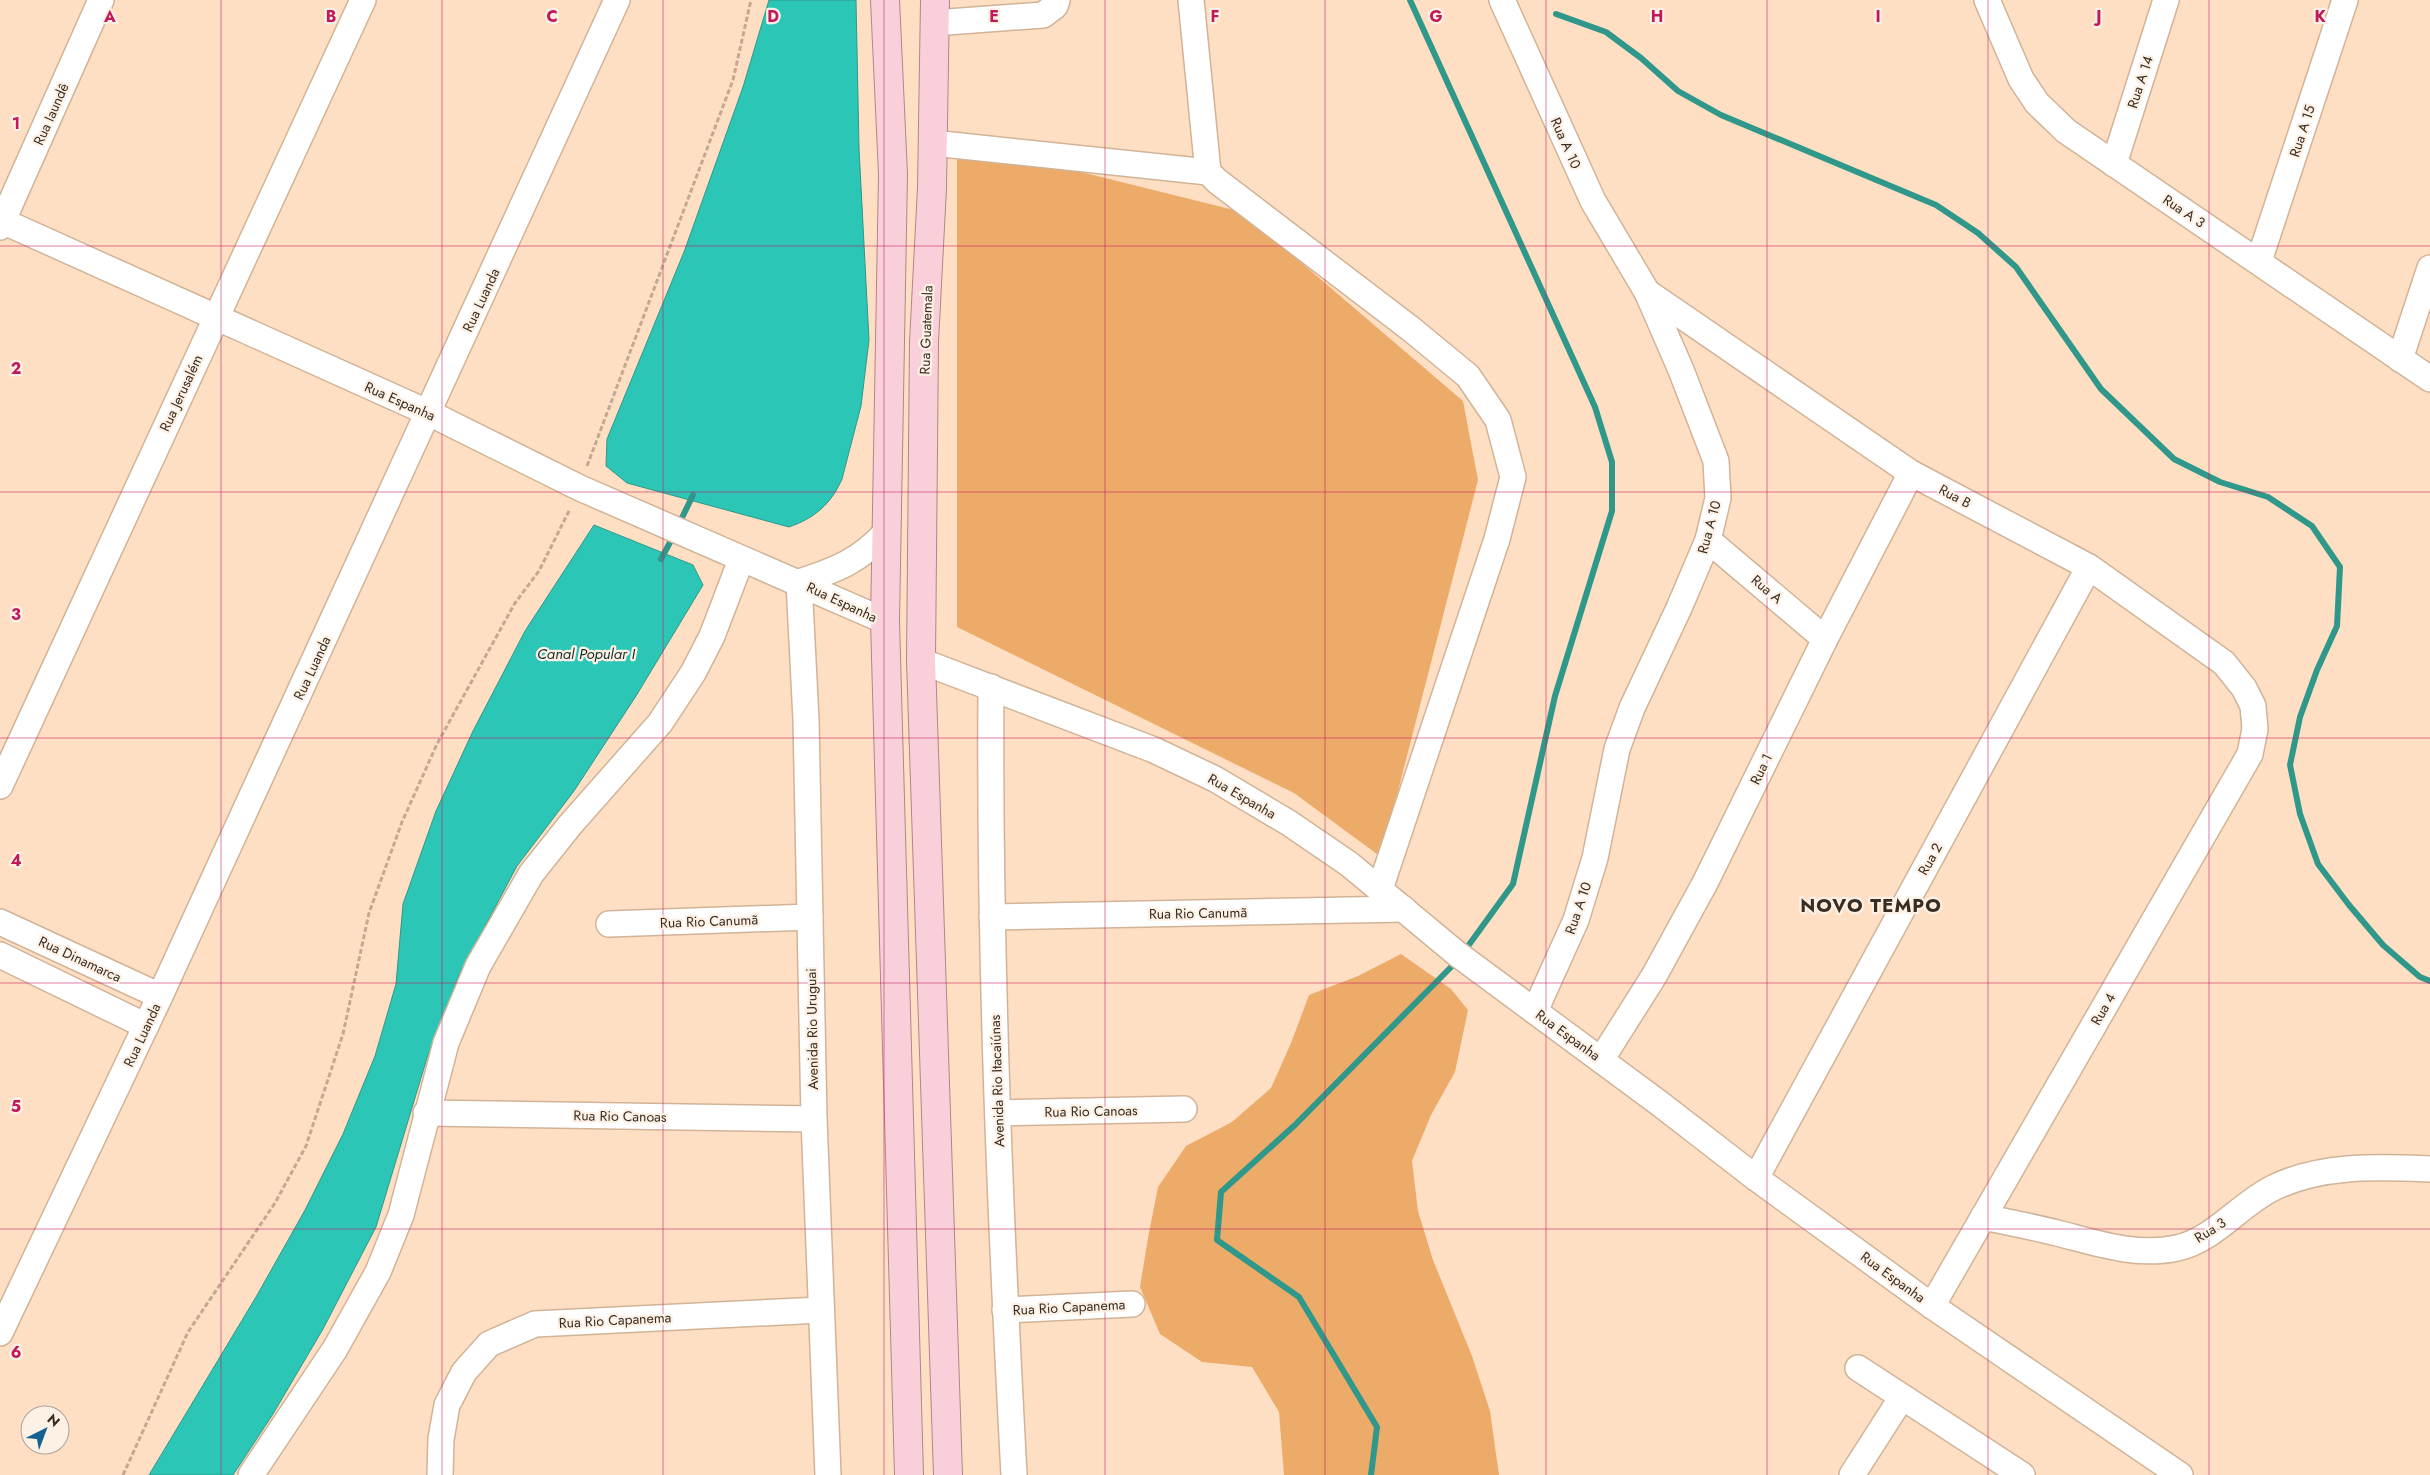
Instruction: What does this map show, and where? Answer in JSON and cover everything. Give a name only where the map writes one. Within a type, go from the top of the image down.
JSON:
[{"type":"main road","points":[[885,0],[893,174],[885,621],[909,1475]]},
{"type":"main road","name":"Rua Guatemala","points":[[934,12],[933,143],[924,342],[920,660],[948,1475]]},
{"type":"main road","points":[[890,341],[924,342]]},
{"type":"street","name":"Rua Iaundê","points":[[1,223],[101,0]]},
{"type":"street","name":"Rua Jerusalém","points":[[0,786],[363,0]]},
{"type":"street","name":"Rua Luanda","points":[[0,1333],[160,996],[618,0]]},
{"type":"street","points":[[934,12],[1043,16],[1055,6],[1057,0]]},
{"type":"street","points":[[1191,0],[1208,172]]},
{"type":"street","name":"Rua A 10","points":[[1502,0],[1593,201],[1647,292],[1685,379],[1716,461],[1718,498],[1708,540],[1679,608],[1632,708],[1617,749],[1594,858],[1576,920],[1535,1011]]},
{"type":"street","name":"Rua A 3","points":[[1987,0],[2022,79],[2037,104],[2066,131],[2430,379]]},
{"type":"street","name":"Rua A 14","points":[[2114,164],[2166,0]]},
{"type":"street","name":"Rua A 15","points":[[2259,261],[2345,0]]},
{"type":"street","points":[[933,143],[1208,172],[1217,181],[1411,329],[1468,376],[1498,420],[1513,477],[1497,539],[1380,889]]},
{"type":"street","name":"Rua Espanha","points":[[1,223],[429,413],[580,488],[885,621]]},
{"type":"street","points":[[2400,359],[2430,268]]},
{"type":"street","name":"Rua B","points":[[1647,292],[1911,473],[2089,567],[2224,663],[2244,688],[2252,706]]},
{"type":"street","name":"Rua 1","points":[[1601,1060],[1654,976],[1700,891],[1825,639],[1911,473]]},
{"type":"street","name":"Rua Espanha","points":[[799,582],[831,572],[857,560],[886,531]]},
{"type":"street","name":"Rua A","points":[[1708,540],[1825,639]]},
{"type":"street","points":[[251,1475],[335,1349],[378,1272],[401,1215],[426,1113],[446,1043],[478,966],[504,917],[531,874],[570,824],[660,724],[693,672],[712,636],[742,560]]},
{"type":"street","name":"Rua 2","points":[[1756,1178],[2089,567]]},
{"type":"street","name":"Avenida Rio Uruguai","points":[[799,582],[806,720],[814,1119],[828,1475]]},
{"type":"street","name":"Rua Espanha","points":[[920,660],[1154,750],[1215,779],[1297,828],[1349,864],[1456,953],[1756,1178],[1932,1306],[2180,1475]]},
{"type":"street","name":"Avenida Rio Itacaiúnas","points":[[992,687],[990,842],[992,917],[1005,1310],[1014,1475]]},
{"type":"street","name":"Rua 4","points":[[1932,1306],[2250,754],[2255,729],[2252,706]]},
{"type":"street","name":"Rua Rio Canumã","points":[[992,917],[1404,909]]},
{"type":"street","name":"Rua Rio Canumã","points":[[609,924],[810,917]]},
{"type":"street","name":"Rua Dinamarca","points":[[0,922],[160,996]]},
{"type":"street","points":[[0,955],[146,1026]]},
{"type":"street","name":"Rua Rio Canoas","points":[[998,1113],[1184,1109]]},
{"type":"street","name":"Rua Rio Canoas","points":[[426,1113],[814,1119]]},
{"type":"street","name":"Rua 3","points":[[1983,1217],[2108,1246],[2147,1253],[2179,1248],[2203,1237],[2273,1188],[2310,1175],[2365,1166],[2430,1168]]},
{"type":"street","name":"Rua Rio Capanema","points":[[1005,1310],[1132,1304]]},
{"type":"street","name":"Rua Rio Capanema","points":[[440,1475],[440,1438],[446,1405],[464,1372],[488,1344],[535,1324],[821,1310]]},
{"type":"street","points":[[1858,1368],[2018,1474]]},
{"type":"street","points":[[1852,1475],[1902,1397]]},
{"type":"path","points":[[124,1475],[188,1332],[275,1203],[306,1146],[343,1034],[369,913],[402,822],[441,736],[514,604],[539,571],[580,488],[596,437],[636,341],[733,80],[751,0]]},
{"type":"shaded area","points":[[957,153],[1081,172],[1242,212],[1463,401],[1478,480],[1381,857],[1294,793],[957,627]]},
{"type":"shaded area","points":[[1401,954],[1451,989],[1468,1010],[1455,1072],[1431,1115],[1412,1161],[1418,1211],[1433,1260],[1472,1356],[1490,1411],[1499,1475],[1284,1475],[1279,1412],[1252,1367],[1202,1362],[1160,1334],[1140,1287],[1158,1187],[1186,1146],[1232,1122],[1271,1088],[1309,995],[1358,976]]},
{"type":"water","points":[[769,0],[856,0],[859,148],[869,340],[861,406],[842,479],[833,496],[821,509],[807,519],[789,527],[627,483],[606,466],[607,439],[684,252],[743,87]]},
{"type":"water","name":"Canal Popular I","points":[[594,525],[693,565],[703,585],[636,696],[574,791],[517,866],[459,975],[427,1058],[376,1227],[323,1329],[273,1414],[233,1475],[149,1475],[256,1297],[305,1210],[343,1134],[375,1056],[396,984],[403,904],[436,811],[473,731],[525,631]]},
{"type":"waterway","points":[[1410,0],[1595,407],[1612,462],[1612,511],[1555,696],[1513,884],[1463,953]]},
{"type":"waterway","points":[[1556,14],[1606,32],[1641,58],[1678,91],[1721,115],[1936,205],[1978,233],[2016,267],[2101,389],[2174,459],[2220,482],[2268,497],[2312,526],[2340,567],[2337,626],[2317,670],[2300,717],[2290,765],[2300,814],[2318,864],[2349,905],[2383,945],[2420,977],[2430,981]]},
{"type":"waterway","points":[[678,526],[693,495]]},
{"type":"waterway","points":[[661,559],[674,535]]},
{"type":"waterway","points":[[1371,1475],[1377,1427],[1299,1297],[1217,1240],[1221,1192],[1295,1125],[1457,961]]},
{"type":"district","name":"NOVO TEMPO","points":[[1871,905]]}]
